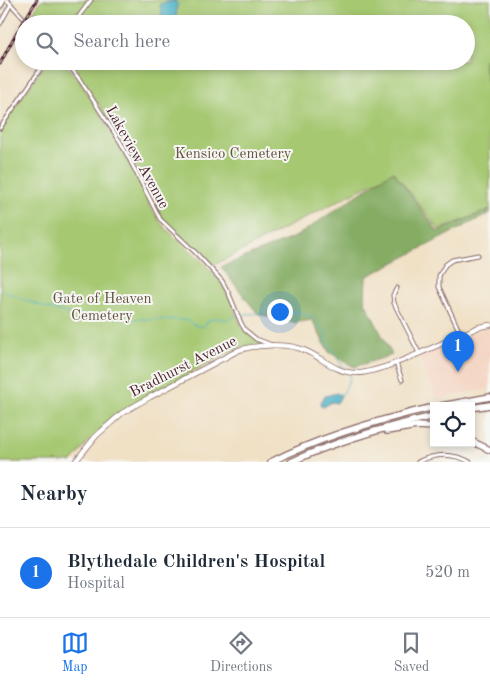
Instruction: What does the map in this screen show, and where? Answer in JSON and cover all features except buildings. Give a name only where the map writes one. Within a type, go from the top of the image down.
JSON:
[{"type":"highway","points":[[0,5],[5,0]]},
{"type":"highway","points":[[458,402],[490,395]]},
{"type":"highway","points":[[475,407],[490,405]]},
{"type":"highway","points":[[271,462],[313,443],[346,431],[430,408]]},
{"type":"highway","points":[[291,462],[360,436],[430,417]]},
{"type":"highway","points":[[360,436],[413,427],[430,427]]},
{"type":"highway","points":[[475,443],[490,450]]},
{"type":"main road","name":"Bradhurst Avenue","points":[[75,462],[87,445],[104,427],[132,406],[247,347],[293,346],[301,348],[338,369],[354,373],[369,372],[419,354],[479,327],[490,325]]},
{"type":"street","points":[[5,0],[21,15]]},
{"type":"street","points":[[80,15],[91,0]]},
{"type":"street","points":[[0,24],[11,4]]},
{"type":"street","points":[[0,128],[40,70]]},
{"type":"street","name":"Lakeview Avenue","points":[[73,70],[121,143],[160,219],[222,281],[240,323],[245,330],[256,339],[272,345]]},
{"type":"street","points":[[461,334],[439,286],[439,276],[443,267],[452,260],[478,255]]},
{"type":"street","points":[[397,288],[393,295],[394,302],[419,354]]},
{"type":"street","points":[[396,363],[402,380]]},
{"type":"street","points":[[418,462],[428,457],[446,455],[470,462]]},
{"type":"shaded area","points":[[485,328],[490,328],[490,388],[438,399],[435,396],[419,356]]},
{"type":"green space","name":"Kensico Cemetery","points":[[41,0],[490,0],[490,58],[484,61],[490,108],[490,209],[439,230],[394,172],[212,266],[194,247],[162,219],[155,200],[116,130],[74,70],[475,70],[475,15],[31,15]]},
{"type":"green space","points":[[490,58],[490,108],[484,61]]},
{"type":"green space","name":"Gate of Heaven Cemetery","points":[[41,70],[70,70],[120,145],[149,202],[149,207],[165,228],[202,261],[219,280],[243,329],[264,344],[248,345],[231,351],[131,405],[114,417],[88,442],[72,462],[0,462],[0,130]]},
{"type":"green space","points":[[393,171],[438,232],[490,209],[490,213],[366,277],[365,302],[392,355],[354,367],[329,352],[312,320],[293,323],[258,314],[221,267],[297,236]]},
{"type":"water","points":[[177,0],[175,2],[177,3],[176,15],[162,15],[160,4]]},
{"type":"water","points":[[337,393],[341,396],[337,403],[331,402],[324,407],[321,406],[320,402],[325,396]]},
{"type":"waterway","points":[[0,12],[6,7]]},
{"type":"waterway","points":[[0,290],[46,308],[70,314],[129,319],[188,320],[192,324],[202,327],[209,320],[216,318],[228,320],[236,316]]},
{"type":"waterway","points":[[240,315],[261,313],[266,308],[269,308],[277,316],[290,311],[307,315],[315,320]]},
{"type":"waterway","points":[[318,323],[326,333],[325,338],[342,366],[346,369]]},
{"type":"waterway","points":[[339,394],[343,394],[351,375]]},
{"type":"railway","points":[[28,15],[37,0]]},
{"type":"railway","points":[[0,64],[15,36]]},
{"type":"place","name":"Blythedale Children's Hospital","points":[[458,372]]}]
